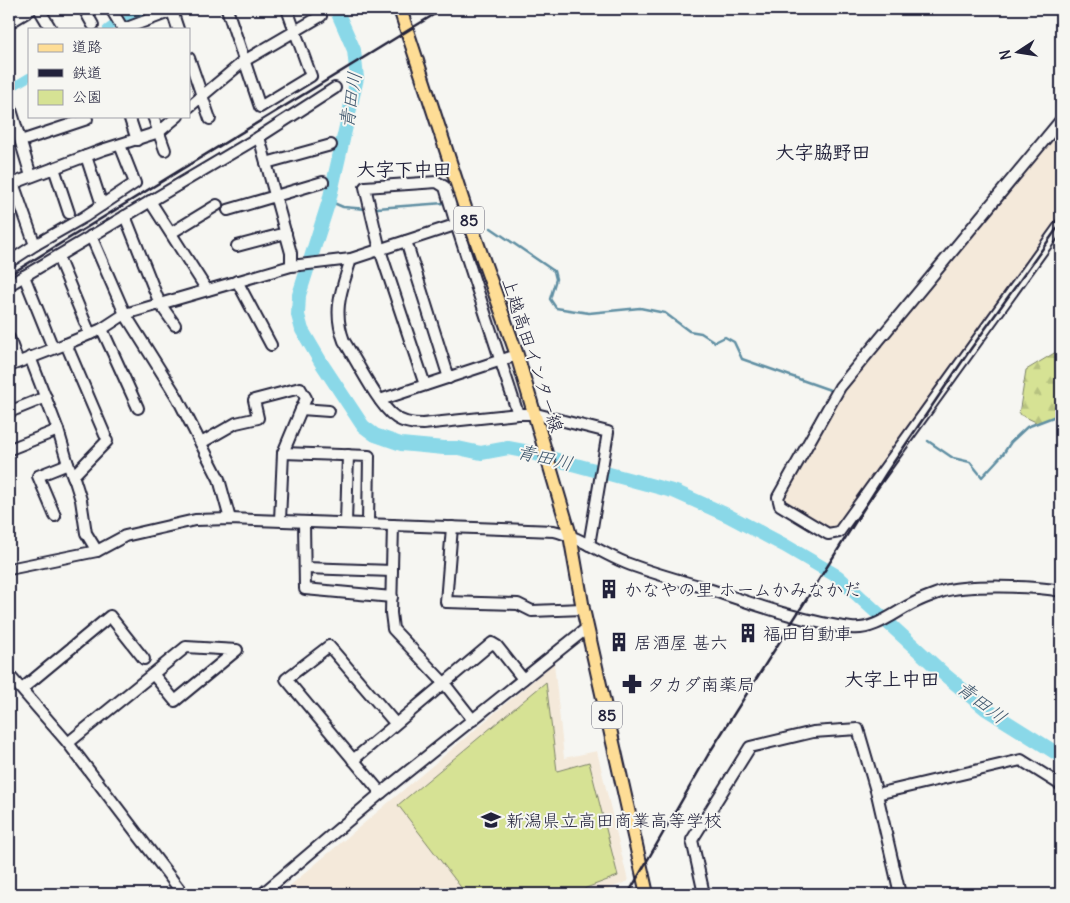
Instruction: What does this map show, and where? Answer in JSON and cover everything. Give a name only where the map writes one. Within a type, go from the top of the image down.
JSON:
[{"type":"main road","name":"上越高田インター線","points":[[400,9],[469,220],[518,355],[570,535],[583,610],[647,894]]},
{"type":"street","points":[[9,23],[32,9]]},
{"type":"street","points":[[39,9],[50,28]]},
{"type":"street","points":[[84,9],[93,25]]},
{"type":"street","points":[[110,9],[122,28]]},
{"type":"street","points":[[227,9],[260,107],[310,76],[287,9]]},
{"type":"street","points":[[126,28],[174,10],[178,28]]},
{"type":"street","points":[[190,107],[244,61],[321,16]]},
{"type":"street","points":[[190,61],[210,119]]},
{"type":"street","points":[[9,285],[259,137],[335,88]]},
{"type":"street","points":[[9,103],[31,176]]},
{"type":"street","points":[[130,118],[136,140]]},
{"type":"street","points":[[154,118],[164,150]]},
{"type":"street","points":[[35,245],[11,184],[86,156],[159,132],[176,118]]},
{"type":"street","points":[[21,141],[65,121],[87,119]]},
{"type":"street","points":[[1061,120],[840,387],[778,496],[780,505],[828,534],[838,532],[1061,224]]},
{"type":"street","points":[[259,137],[295,265]]},
{"type":"street","points":[[9,262],[135,183],[120,145]]},
{"type":"street","points":[[266,163],[331,145]]},
{"type":"street","points":[[86,156],[102,205]]},
{"type":"street","points":[[54,168],[68,213]]},
{"type":"street","points":[[228,210],[323,182]]},
{"type":"street","points":[[425,385],[380,250],[365,187],[437,182],[445,187],[518,414]]},
{"type":"street","points":[[150,201],[207,290]]},
{"type":"street","points":[[171,233],[217,206]]},
{"type":"street","points":[[125,216],[160,304],[175,325]]},
{"type":"street","points":[[9,338],[14,364],[102,329],[125,314],[295,265],[350,260],[469,220]]},
{"type":"street","points":[[237,246],[286,233]]},
{"type":"street","points":[[91,236],[125,314],[177,397],[219,479],[230,519]]},
{"type":"street","points":[[406,241],[448,378]]},
{"type":"street","points":[[58,257],[90,334]]},
{"type":"street","points":[[350,260],[338,303],[337,320],[344,341],[380,400],[395,417],[412,424],[536,414],[608,432],[589,545]]},
{"type":"street","points":[[24,276],[54,348]]},
{"type":"street","points":[[237,282],[271,345]]},
{"type":"street","points":[[102,329],[138,408]]},
{"type":"street","points":[[66,344],[106,438],[73,476]]},
{"type":"street","points":[[380,400],[518,355]]},
{"type":"street","points":[[30,357],[58,430],[81,500],[86,533],[97,551]]},
{"type":"street","points":[[201,443],[236,423],[258,418],[254,400],[300,388],[306,398],[283,452],[280,520]]},
{"type":"street","points":[[9,412],[46,397]]},
{"type":"street","points":[[301,409],[329,411]]},
{"type":"street","points":[[10,449],[58,430]]},
{"type":"street","points":[[283,452],[369,456],[368,524]]},
{"type":"street","points":[[346,523],[348,455]]},
{"type":"street","points":[[55,516],[38,476],[68,464]]},
{"type":"street","points":[[9,569],[97,551],[125,536],[195,520],[280,520],[541,530],[570,535],[614,558],[658,574],[750,603],[819,622],[857,628],[881,621],[917,601],[943,591],[982,588],[1061,591]]},
{"type":"street","points":[[304,522],[305,588],[392,597]]},
{"type":"street","points":[[393,525],[393,629],[444,684],[473,720]]},
{"type":"street","points":[[452,527],[446,602],[518,604],[532,611],[583,610]]},
{"type":"street","points":[[305,568],[392,571]]},
{"type":"street","points":[[22,689],[110,616],[144,659]]},
{"type":"street","points":[[262,894],[380,793],[587,628]]},
{"type":"street","points":[[353,760],[492,643],[497,646],[523,679]]},
{"type":"street","points":[[380,793],[286,679],[329,646],[395,723]]},
{"type":"street","points":[[68,743],[186,647],[237,650],[175,701],[153,674]]},
{"type":"street","points":[[9,675],[68,743],[183,894]]},
{"type":"street","points":[[704,894],[692,840],[750,748],[813,732],[858,729],[877,794],[900,894]]},
{"type":"street","points":[[877,794],[1021,760],[1061,783]]},
{"type":"shaded area","points":[[1061,126],[1061,218],[837,530],[829,532],[781,502],[781,498],[842,389]]},
{"type":"shaded area","name":"新潟県立高田商業高等学校","points":[[554,663],[564,758],[597,751],[628,881],[598,894],[280,894]]},
{"type":"green space","points":[[1061,349],[1061,414],[1038,423],[1019,414],[1026,370]]},
{"type":"green space","name":"新潟県立高田商業高等学校","points":[[546,682],[557,771],[589,762],[618,876],[586,888],[579,894],[459,894],[463,890],[398,805]]},
{"type":"waterway","points":[[108,28],[114,24],[154,9]]},
{"type":"waterway","name":"青田川","points":[[336,9],[354,50],[357,78],[329,201],[299,295],[298,315],[302,330],[363,426],[375,435],[401,444],[458,448],[481,453],[508,448],[524,451],[676,492],[727,515],[837,576],[945,675],[986,709],[1061,756]]},
{"type":"waterway","points":[[9,89],[28,78]]},
{"type":"waterway","points":[[329,201],[343,207],[367,209]]},
{"type":"waterway","points":[[377,208],[444,203]]},
{"type":"waterway","points":[[491,228],[554,271],[556,279],[550,299],[556,308],[589,313],[640,308],[665,313],[689,331],[701,333],[715,342],[725,337],[734,342],[742,359],[830,390]]},
{"type":"waterway","points":[[928,441],[953,458],[970,462],[982,477],[1011,442],[1027,427],[1061,414]]},
{"type":"railway","points":[[9,275],[443,9]]},
{"type":"railway","points":[[628,894],[708,755],[887,472],[970,350],[1061,223]]},
{"type":"place","name":"かなやの里 ホームかみなかだ","points":[[609,589]]},
{"type":"place","name":"福田自動車","points":[[748,633]]},
{"type":"place","name":"居酒屋 甚六","points":[[619,642]]},
{"type":"place","name":"タカダ南薬局","points":[[632,684]]},
{"type":"place","name":"新潟県立高田商業高等学校","points":[[491,820]]},
{"type":"district","name":"大字脇野田","points":[[823,152]]},
{"type":"district","name":"大字下中田","points":[[404,169]]},
{"type":"district","name":"大字上中田","points":[[892,679]]}]
